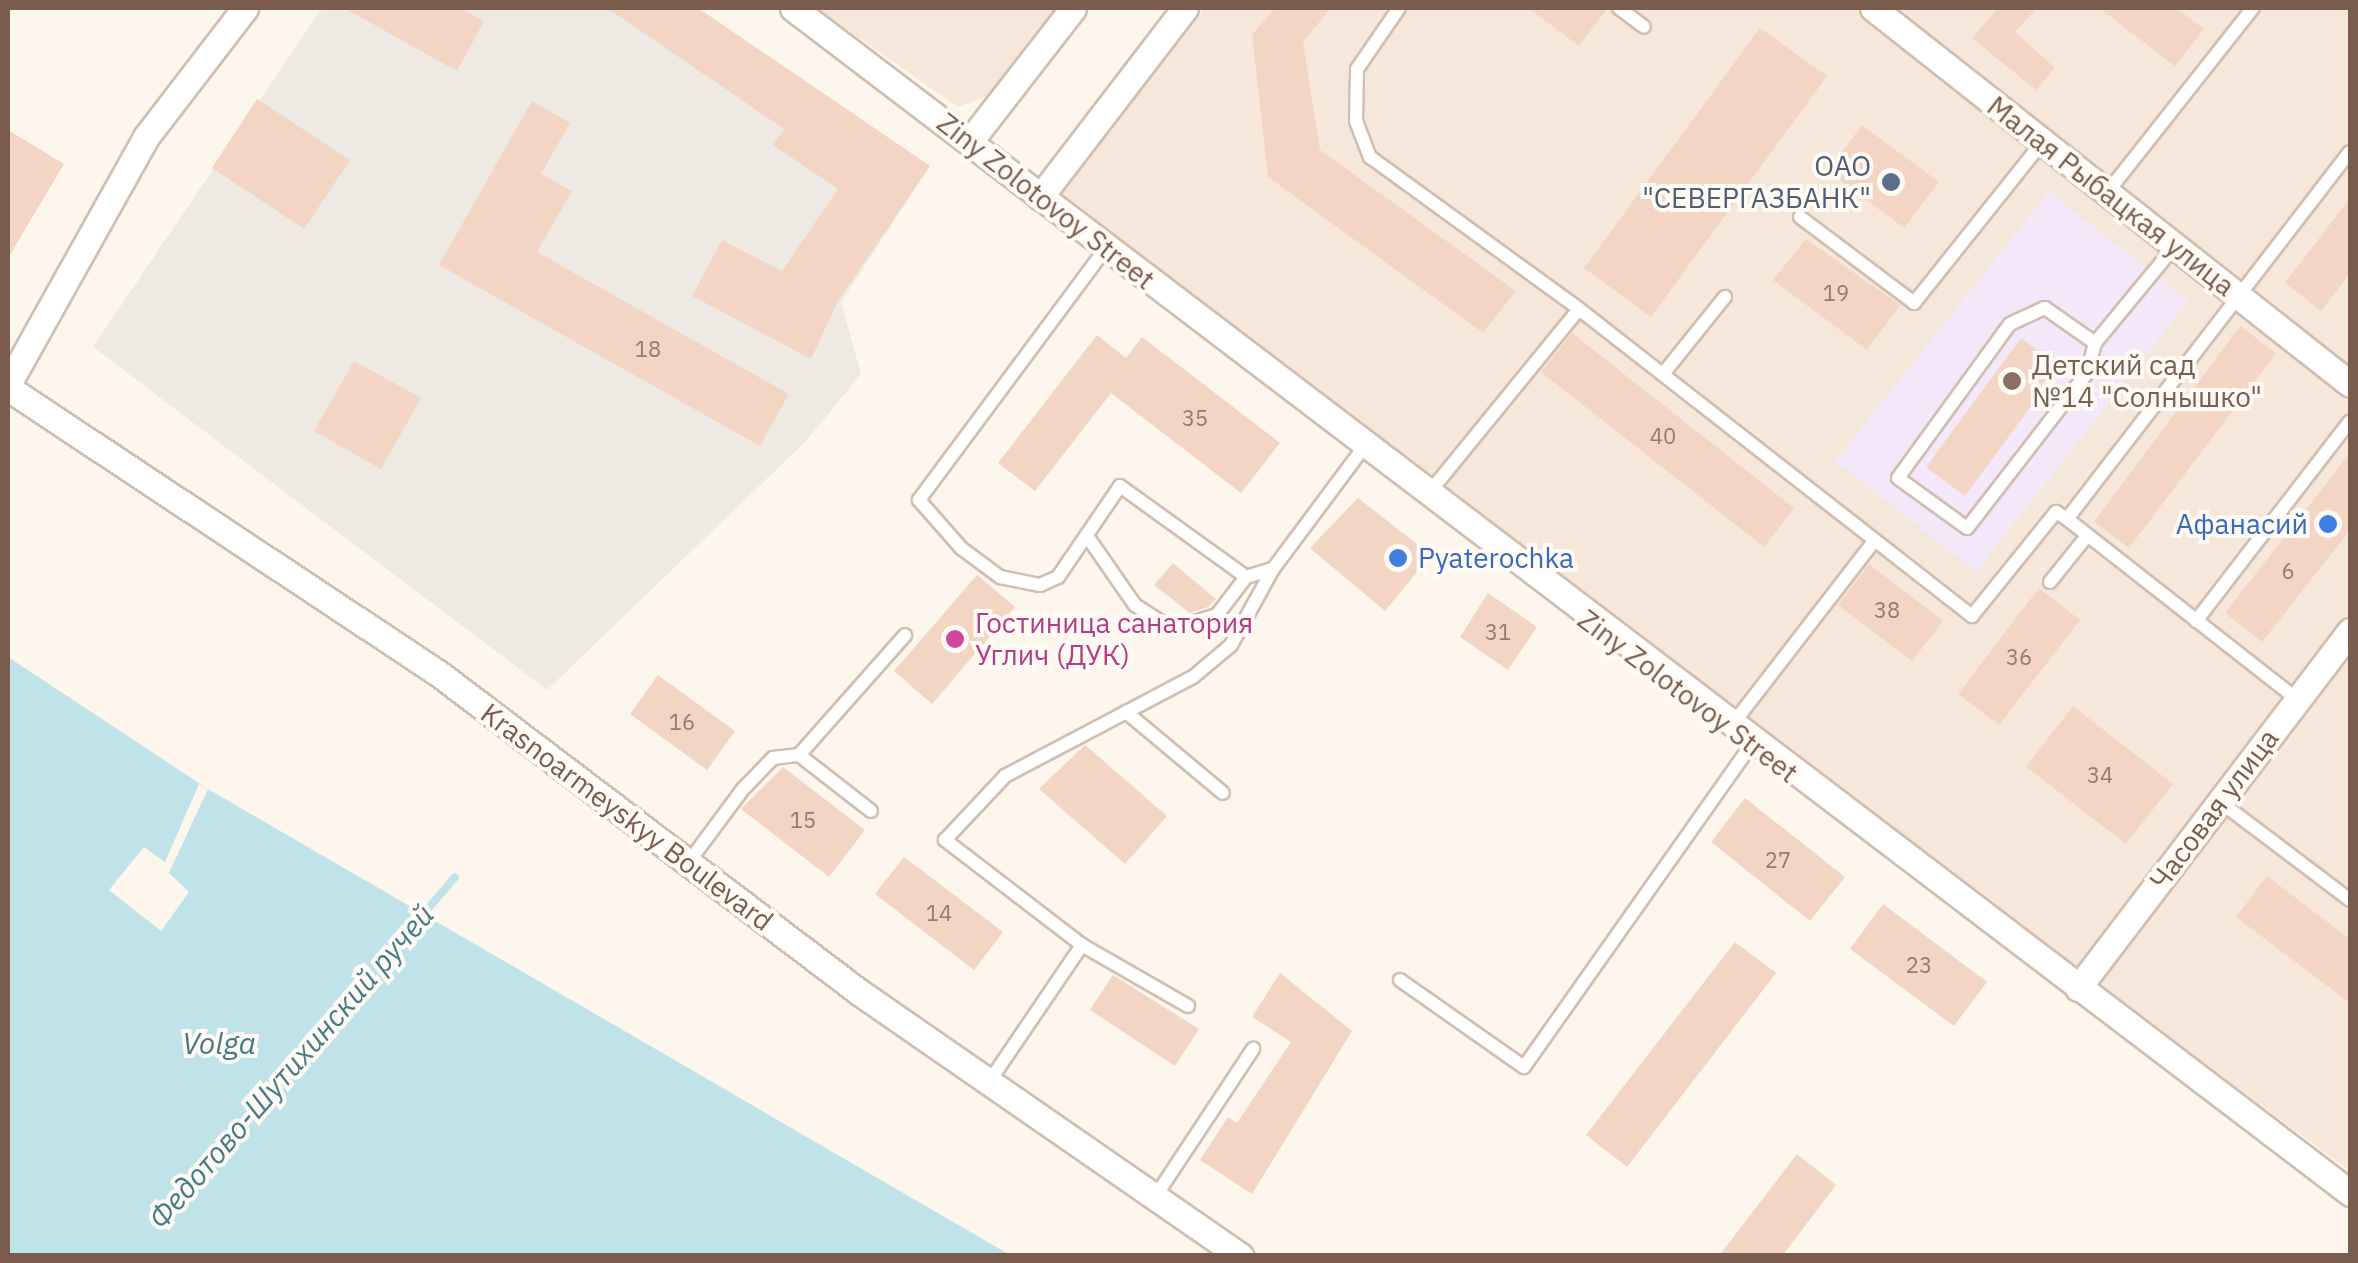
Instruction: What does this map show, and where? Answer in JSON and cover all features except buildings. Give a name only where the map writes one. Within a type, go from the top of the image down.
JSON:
[{"type":"street","points":[[8,386],[146,137],[245,8]]},
{"type":"street","name":"Ziny Zolotovoy Street","points":[[793,8],[1751,745],[2350,1194]]},
{"type":"street","points":[[970,141],[1073,8]]},
{"type":"street","points":[[1040,197],[1185,8]]},
{"type":"street","name":"Малая Рыбацкая улица","points":[[1873,8],[2350,384]]},
{"type":"street","name":"Krasnoarmeyskyy Boulevard","points":[[8,386],[438,673],[688,863],[989,1082],[1240,1256]]},
{"type":"street","name":"Часовая улица","points":[[2078,988],[2350,631]]},
{"type":"lane","points":[[1399,8],[1357,69],[1356,121],[1370,156],[1579,309],[1972,616],[2056,512],[2298,700]]},
{"type":"lane","points":[[1618,8],[1644,27]]},
{"type":"lane","points":[[2106,194],[2253,8]]},
{"type":"lane","points":[[1800,218],[1914,303],[2041,144]]},
{"type":"lane","points":[[2067,520],[2350,152]]},
{"type":"lane","points":[[2095,343],[2046,308],[2010,324],[1898,478],[1967,528],[2087,373],[2095,343],[2176,246]]},
{"type":"lane","points":[[1106,248],[919,500],[961,548],[1020,584],[1058,577],[1120,486],[1246,577]]},
{"type":"lane","points":[[1663,374],[1725,296]]},
{"type":"lane","points":[[1427,495],[1579,309]]},
{"type":"lane","points":[[2196,621],[2350,421]]},
{"type":"lane","points":[[1188,1006],[1082,945],[945,840],[1005,776],[1126,712],[1231,646],[1273,569],[1364,447]]},
{"type":"lane","points":[[1086,536],[1136,604],[1172,629],[1217,615],[1246,577],[1273,569]]},
{"type":"lane","points":[[2050,582],[2088,536]]},
{"type":"lane","points":[[1729,728],[1874,541]]},
{"type":"lane","points":[[688,863],[773,758],[799,754],[905,634]]},
{"type":"lane","points":[[1126,712],[1223,793]]},
{"type":"lane","points":[[1400,980],[1524,1067],[1751,745]]},
{"type":"lane","points":[[799,754],[871,811]]},
{"type":"lane","points":[[2218,801],[2350,900]]},
{"type":"lane","points":[[989,1082],[1082,945]]},
{"type":"lane","points":[[1154,1197],[1253,1049]]},
{"type":"shaded area","points":[[322,8],[698,8],[930,166],[841,302],[861,374],[806,441],[547,690],[93,347]]},
{"type":"shaded area","points":[[816,8],[1060,8],[993,94],[958,107]]},
{"type":"shaded area","points":[[1204,8],[2350,8],[2350,612],[2077,972],[1059,197]]},
{"type":"shaded area","name":"Детский сад №14 \"Солнышко\"","points":[[2049,192],[2188,301],[1976,572],[1835,461]]},
{"type":"shaded area","points":[[2350,651],[2350,1171],[2096,983]]},
{"type":"water","name":"Volga","points":[[8,657],[208,789],[1010,1255],[8,1255]]},
{"type":"pier","points":[[199,784],[208,789],[169,873],[189,892],[161,931],[109,890],[144,847],[165,862]]},
{"type":"waterway","name":"Федотово-Шутихинский ручей","points":[[419,919],[455,877]]},
{"type":"place","name":"ОАО \"СЕВЕРГАЗБАНК\"","points":[[1891,182]]},
{"type":"place","name":"Детский сад №14 \"Солнышко\"","points":[[2012,381]]},
{"type":"place","name":"Афанасий","points":[[2328,524]]},
{"type":"place","name":"Pyaterochka","points":[[1398,558]]},
{"type":"place","name":"Гостиница санатория Углич (ДУК)","points":[[955,639]]}]
